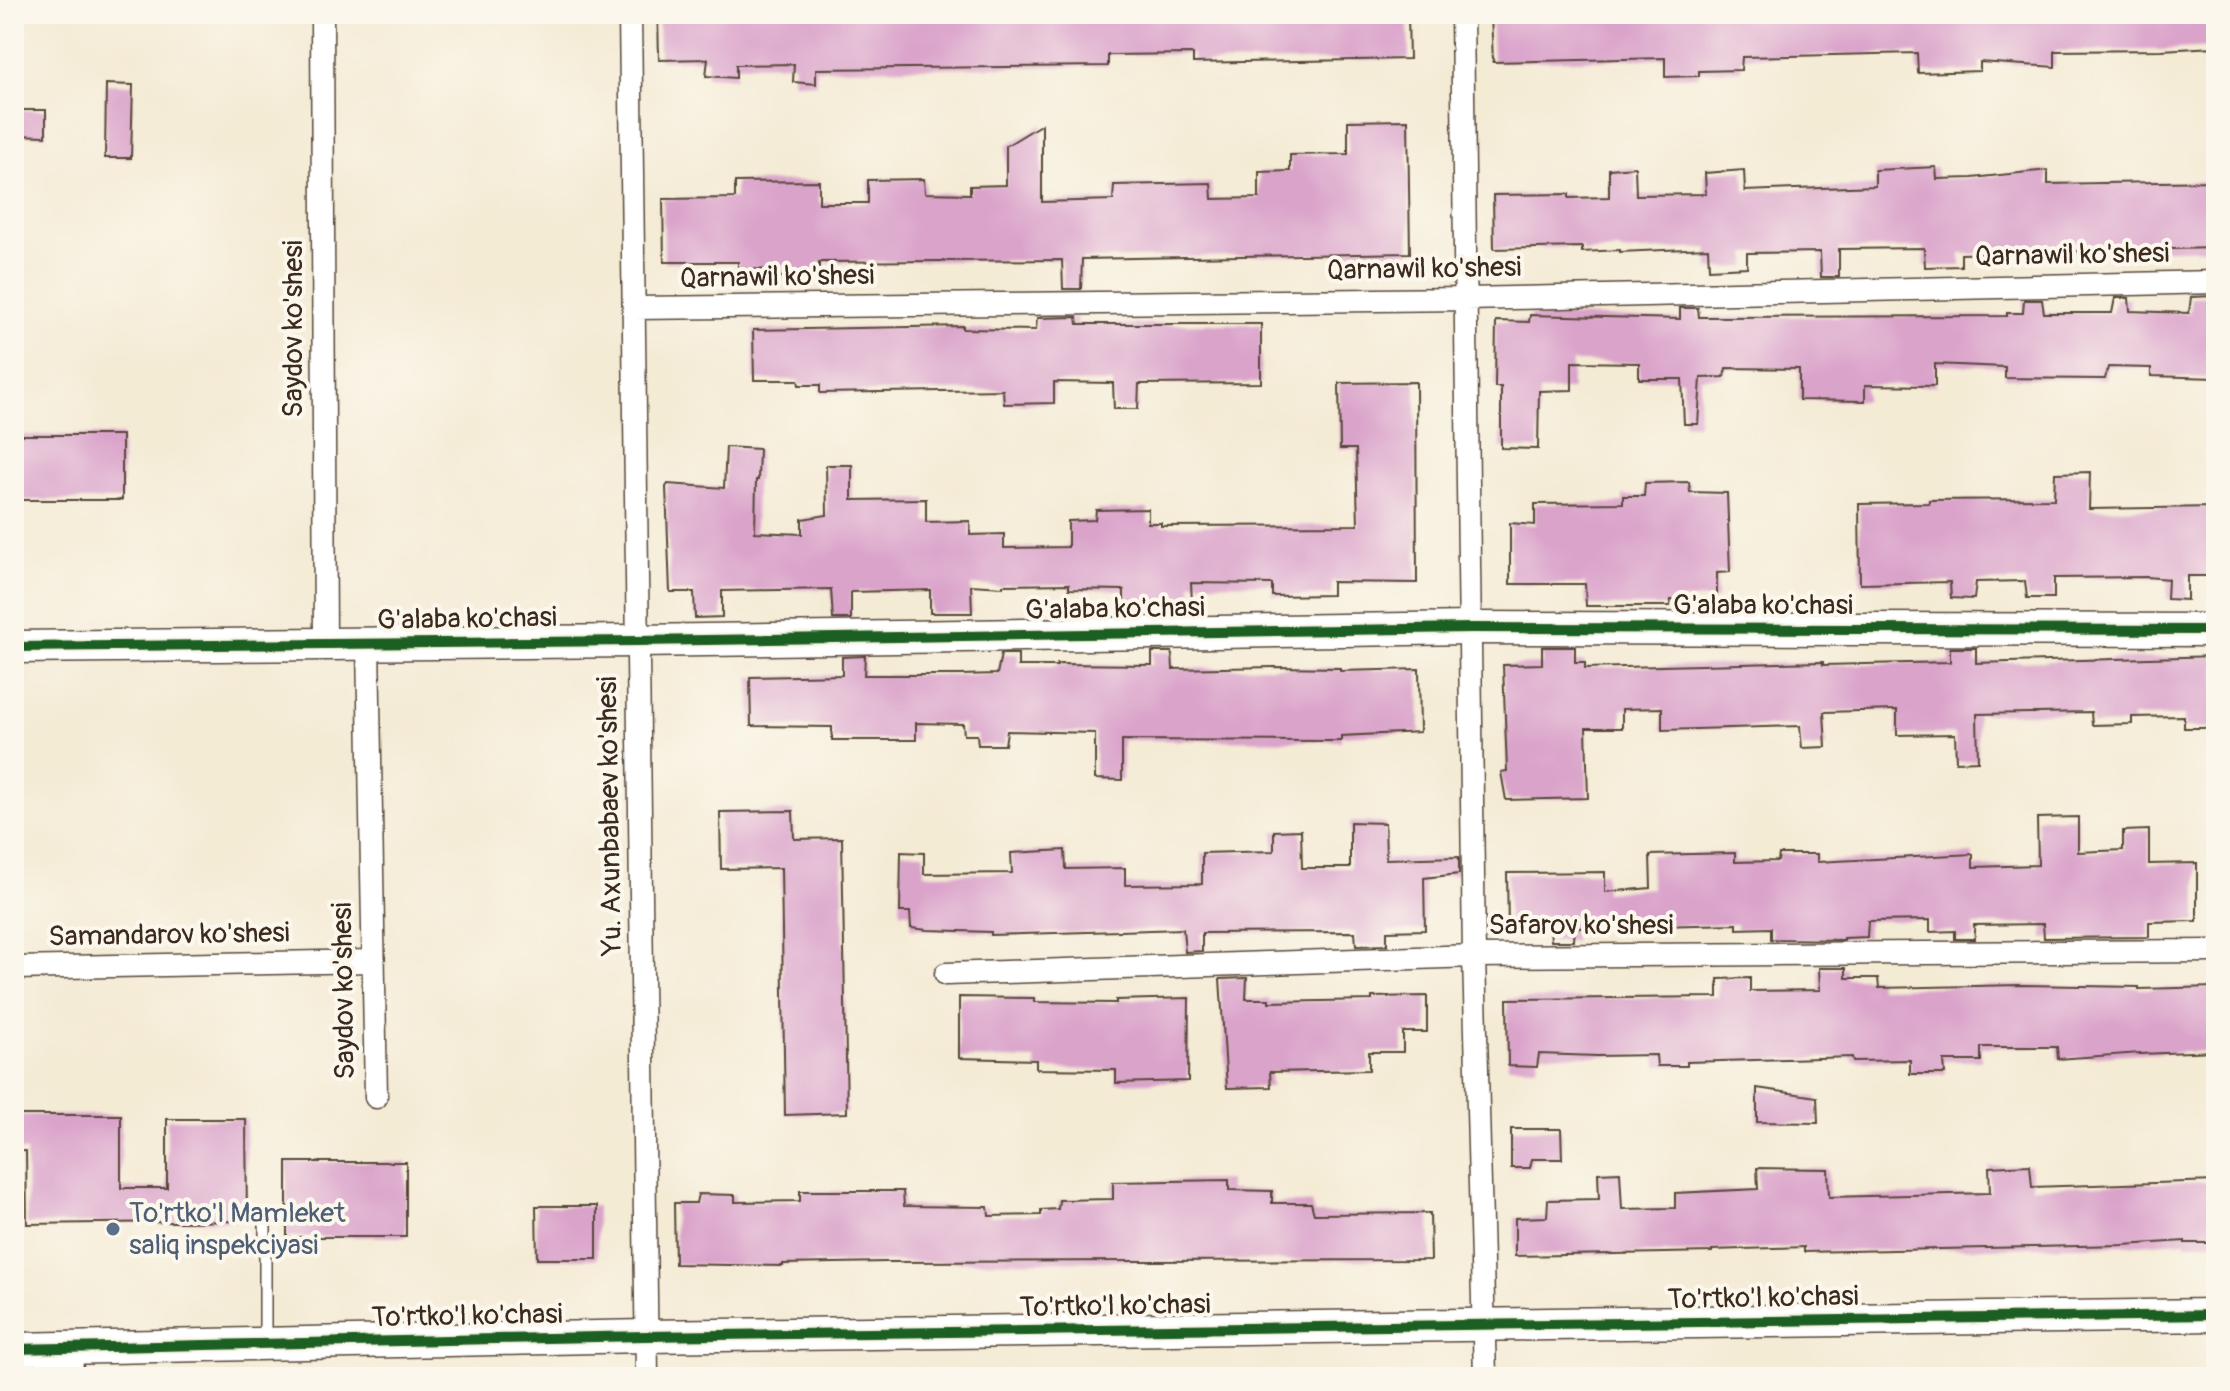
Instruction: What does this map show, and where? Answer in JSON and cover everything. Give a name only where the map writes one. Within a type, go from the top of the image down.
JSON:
[{"type":"street","name":"Saydov ko'shesi","points":[[322,14],[325,644]]},
{"type":"street","name":"Yu. Axunbabaev ko'shesi","points":[[630,14],[647,1377]]},
{"type":"street","points":[[1462,14],[1474,956],[1485,1377]]},
{"type":"street","name":"Qarnawil ko'shesi","points":[[634,308],[1466,299],[2216,282]]},
{"type":"street","name":"G'alaba ko'chasi","points":[[14,647],[1471,628],[2216,630]]},
{"type":"street","name":"Saydov ko'shesi","points":[[368,644],[376,1097]]},
{"type":"street","name":"Safarov ko'shesi","points":[[946,974],[1474,956],[2216,951]]},
{"type":"street","name":"Samandarov ko'shesi","points":[[14,968],[373,961]]},
{"type":"street","name":"To'rtko'l ko'chasi","points":[[14,1349],[72,1363],[265,1344],[2216,1315]]},
{"type":"lane","points":[[265,1219],[265,1344]]},
{"type":"building","points":[[658,14],[1408,14],[1409,59],[1193,63],[1193,54],[1108,55],[1108,66],[816,69],[816,84],[793,82],[794,64],[736,65],[736,78],[706,76],[708,59],[659,60]]},
{"type":"building","points":[[1491,14],[2215,14],[2215,47],[2055,51],[2055,67],[1980,62],[1980,71],[1918,73],[1917,53],[1742,57],[1741,70],[1699,71],[1699,76],[1665,77],[1665,58],[1493,62]]},
{"type":"building","points":[[106,84],[133,85],[131,158],[105,158]]},
{"type":"building","points":[[14,110],[46,110],[46,136],[14,135]]},
{"type":"building","points":[[1408,120],[1410,253],[1082,259],[1081,289],[1063,289],[1062,260],[819,262],[819,276],[779,277],[778,270],[738,269],[738,262],[664,262],[663,199],[735,198],[735,182],[819,181],[819,203],[868,203],[868,180],[924,179],[925,193],[970,194],[970,186],[1006,185],[1006,146],[1042,124],[1042,202],[1113,200],[1114,185],[1211,183],[1212,199],[1259,198],[1259,172],[1290,171],[1290,155],[1348,154],[1348,121]]},
{"type":"building","points":[[1635,167],[1636,195],[1706,194],[1705,173],[1744,170],[1745,191],[1875,186],[1875,170],[1936,167],[1937,179],[2048,170],[2048,184],[2216,181],[2216,248],[1961,254],[1961,266],[1925,267],[1924,248],[1839,249],[1839,277],[1821,277],[1820,252],[1747,253],[1747,267],[1709,269],[1708,248],[1620,252],[1582,252],[1582,247],[1494,249],[1493,195],[1609,197],[1609,169]]},
{"type":"building","points":[[2216,296],[2216,378],[2151,376],[2151,368],[2108,367],[2105,379],[2005,378],[2005,367],[1935,364],[1935,386],[1865,385],[1865,401],[1799,400],[1799,369],[1726,368],[1724,377],[1701,378],[1698,424],[1684,424],[1682,379],[1639,379],[1639,363],[1572,362],[1572,390],[1539,391],[1538,449],[1501,448],[1501,387],[1495,387],[1496,321],[1529,322],[1530,315],[1680,319],[1680,308],[1698,308],[1699,317],[2007,316],[2007,313],[2023,313],[2024,300],[2042,300],[2044,313],[2112,313],[2115,298],[2129,298],[2130,311],[2189,313],[2191,297]]},
{"type":"building","points":[[1077,317],[1078,324],[1261,324],[1261,383],[1139,384],[1138,409],[1114,409],[1113,383],[1054,382],[1054,403],[1004,404],[1003,390],[820,393],[820,385],[799,385],[798,380],[754,380],[753,330],[963,326],[963,329],[1036,330],[1037,318]]},
{"type":"building","points":[[1416,382],[1417,583],[1332,582],[1332,595],[1272,596],[1272,584],[1191,583],[1192,602],[1124,603],[1124,590],[1069,589],[1069,584],[971,585],[972,613],[930,613],[930,590],[851,592],[851,619],[833,619],[831,589],[722,591],[722,617],[695,618],[694,592],[670,592],[666,487],[668,484],[724,488],[726,447],[759,449],[755,532],[802,534],[802,519],[827,515],[826,465],[852,465],[852,500],[926,499],[926,522],[970,521],[970,535],[1004,534],[1004,548],[1068,547],[1068,521],[1095,520],[1096,510],[1148,509],[1148,523],[1161,523],[1161,526],[1358,525],[1356,449],[1340,449],[1339,383]]},
{"type":"building","points":[[14,435],[122,435],[122,500],[14,500]]},
{"type":"building","points":[[2090,472],[2089,509],[2216,507],[2216,576],[2187,576],[2187,600],[2167,599],[2168,579],[2147,577],[2054,578],[2054,598],[2027,598],[2025,581],[1976,582],[1974,599],[1951,598],[1950,582],[1860,584],[1859,504],[2054,499],[2055,473]]},
{"type":"building","points":[[1689,482],[1690,492],[1727,493],[1730,572],[1717,573],[1717,599],[1671,600],[1670,606],[1586,606],[1585,584],[1510,584],[1510,523],[1535,525],[1535,504],[1623,503],[1623,496],[1644,496],[1645,483]]},
{"type":"building","points":[[1542,647],[1575,647],[1575,662],[1585,662],[1585,668],[1950,662],[1950,648],[1976,648],[1976,663],[2216,656],[2216,728],[2184,728],[2184,716],[2132,717],[2132,724],[2092,725],[2091,712],[1977,714],[1978,761],[1956,762],[1955,734],[1897,735],[1897,710],[1824,712],[1826,747],[1802,748],[1800,726],[1662,730],[1662,708],[1622,709],[1622,728],[1586,728],[1588,798],[1506,800],[1501,772],[1507,771],[1503,665],[1542,664]]},
{"type":"building","points":[[1152,652],[1172,652],[1173,669],[1419,669],[1420,732],[1341,736],[1341,741],[1122,740],[1122,780],[1095,779],[1095,733],[1007,731],[1005,745],[978,745],[977,735],[964,735],[963,724],[916,723],[916,740],[832,740],[832,727],[751,726],[750,677],[842,675],[842,657],[865,656],[864,675],[960,675],[997,674],[1001,654],[1018,654],[1018,666],[1152,665]]},
{"type":"building","points":[[793,811],[794,839],[842,838],[847,1113],[785,1115],[781,868],[721,869],[720,812]]},
{"type":"building","points":[[2078,817],[2078,852],[2123,850],[2123,831],[2149,830],[2149,864],[2197,863],[2197,921],[2149,922],[2149,937],[2044,938],[2043,924],[1974,925],[1975,939],[1955,939],[1955,931],[1930,932],[1930,920],[1868,921],[1867,937],[1844,940],[1771,939],[1771,928],[1737,929],[1737,924],[1575,928],[1574,941],[1551,941],[1550,927],[1508,927],[1507,873],[1605,872],[1605,892],[1651,888],[1650,855],[1735,853],[1735,862],[1778,861],[1779,854],[1817,854],[1817,862],[1973,854],[1973,867],[2038,865],[2037,818]]},
{"type":"building","points":[[1350,822],[1385,823],[1386,859],[1459,857],[1459,874],[1424,878],[1425,930],[1387,931],[1387,945],[1356,946],[1355,932],[1202,933],[1202,951],[1185,952],[1183,929],[991,935],[991,932],[911,928],[910,912],[900,912],[901,852],[924,853],[924,874],[1012,873],[1011,853],[1065,850],[1066,869],[1125,868],[1125,885],[1202,884],[1202,853],[1274,851],[1274,831],[1301,830],[1302,868],[1350,868]]},
{"type":"building","points":[[1819,968],[1846,968],[1846,978],[1878,978],[1879,988],[2021,985],[2139,989],[2216,987],[2216,1051],[2058,1059],[2057,1047],[1981,1047],[1981,1061],[1944,1061],[1945,1074],[1910,1074],[1910,1060],[1853,1061],[1852,1057],[1687,1062],[1687,1066],[1657,1066],[1656,1055],[1539,1054],[1537,1067],[1508,1066],[1507,999],[1718,997],[1718,979],[1750,978],[1750,991],[1820,990]]},
{"type":"building","points":[[1247,978],[1246,999],[1269,999],[1269,1002],[1427,996],[1427,1032],[1403,1032],[1403,1052],[1369,1052],[1369,1070],[1270,1072],[1271,1087],[1227,1088],[1220,979]]},
{"type":"building","points":[[959,997],[1116,1003],[1116,1000],[1189,998],[1188,1081],[1116,1083],[1116,1070],[1036,1069],[1036,1060],[959,1058]]},
{"type":"building","points":[[1757,1088],[1817,1097],[1818,1123],[1757,1122]]},
{"type":"building","points":[[14,1115],[121,1115],[121,1188],[167,1188],[167,1119],[246,1119],[247,1221],[27,1224],[26,1151],[14,1151]]},
{"type":"building","points":[[1511,1129],[1561,1129],[1562,1159],[1532,1159],[1530,1168],[1511,1168]]},
{"type":"building","points":[[287,1162],[406,1162],[406,1237],[287,1237]]},
{"type":"building","points":[[2030,1165],[2032,1187],[2216,1181],[2216,1243],[2185,1241],[1804,1252],[1804,1247],[1515,1256],[1515,1218],[1547,1217],[1548,1200],[1599,1199],[1598,1173],[1620,1172],[1622,1209],[1675,1208],[1675,1193],[1758,1189],[1757,1168],[1828,1169],[1829,1197],[1990,1193],[1989,1167]]},
{"type":"building","points":[[1229,1180],[1229,1190],[1272,1191],[1272,1203],[1311,1203],[1314,1214],[1430,1213],[1431,1260],[886,1262],[783,1266],[675,1264],[674,1203],[696,1203],[698,1194],[735,1195],[735,1202],[800,1201],[800,1191],[903,1191],[904,1206],[988,1207],[989,1216],[1041,1215],[1041,1210],[1058,1209],[1059,1200],[1113,1199],[1113,1182]]},
{"type":"building","points":[[536,1206],[597,1206],[597,1259],[537,1259]]},
{"type":"cycle path","points":[[14,647],[1471,628],[2216,630]]},
{"type":"cycle path","points":[[14,1349],[646,1336],[2216,1315]]},
{"type":"place","name":"To'rtko'l Mamleket saliq inspekciyasi","points":[[113,1229]]}]
